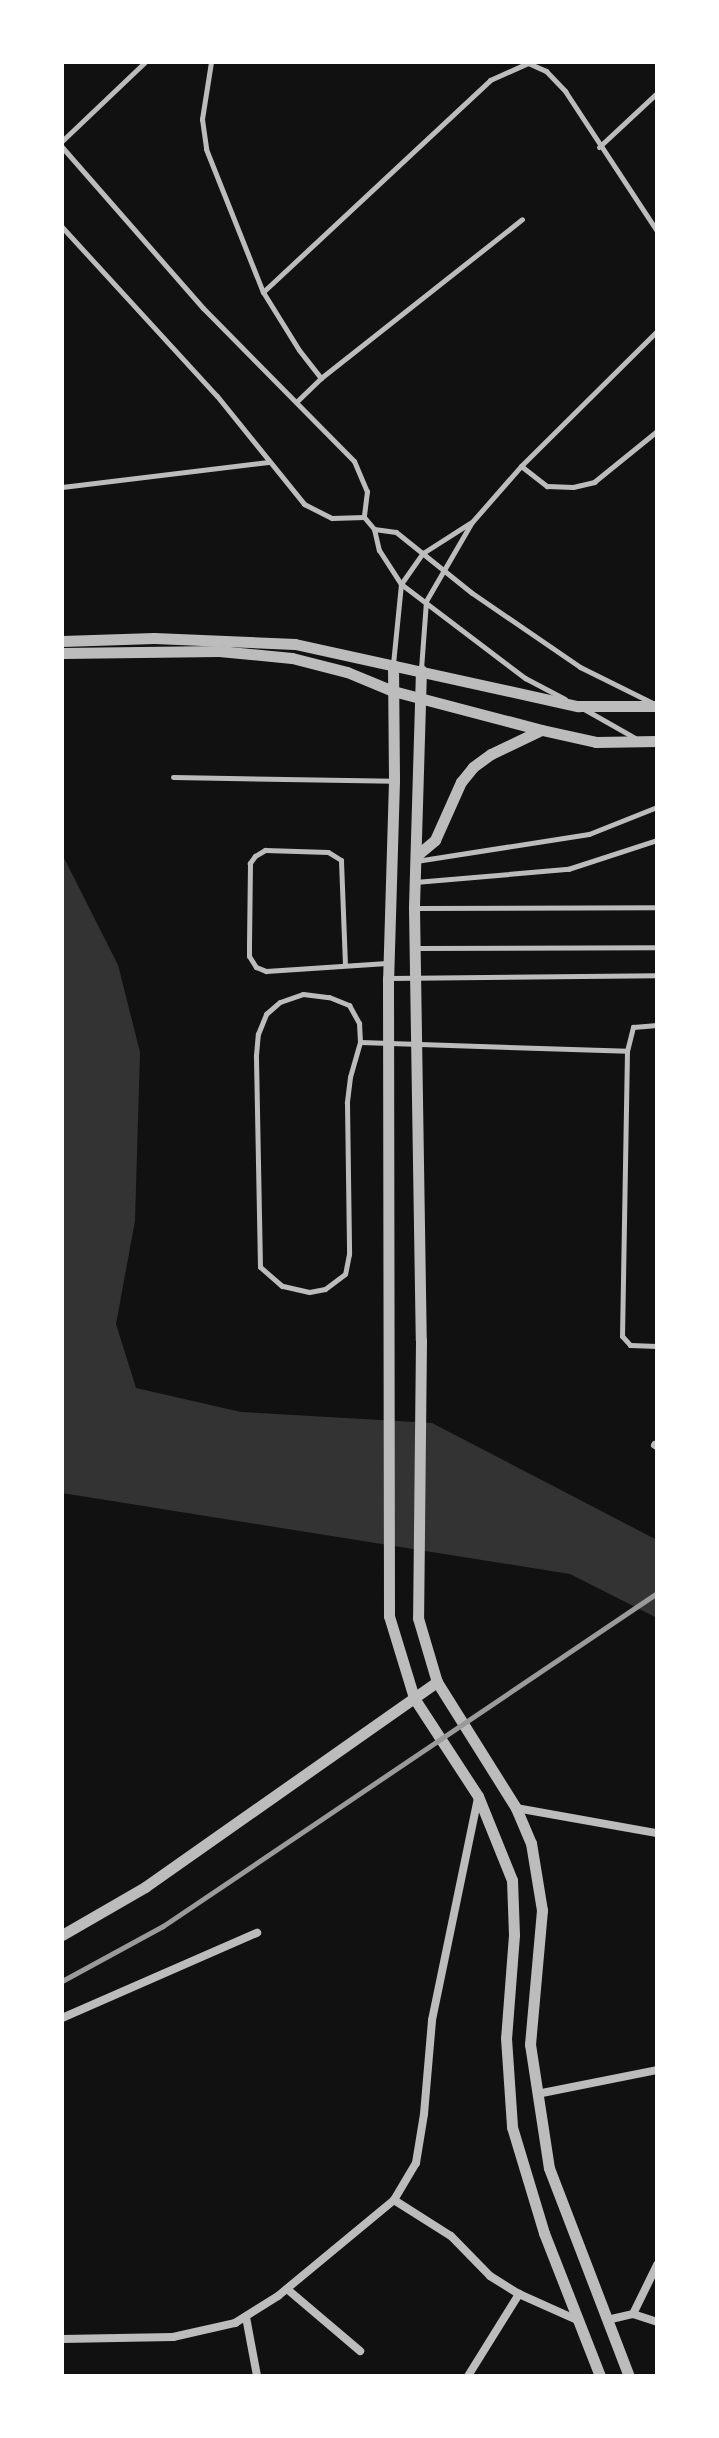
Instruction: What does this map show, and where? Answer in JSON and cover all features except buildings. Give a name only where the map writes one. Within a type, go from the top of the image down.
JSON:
[{"type":"street","points":[[62,641],[154,638],[280,643],[421,670],[578,706],[657,706]]},
{"type":"street","points":[[62,653],[153,650],[254,654],[334,668],[393,691],[542,730],[596,742],[657,744]]},
{"type":"street","points":[[393,665],[394,781],[388,963],[389,1616],[414,1698],[478,1796],[508,1864],[515,1899],[506,2038],[512,2127],[526,2182],[600,2376]]},
{"type":"street","points":[[421,670],[414,882],[421,1340],[418,1618],[437,1682],[516,1808],[531,1843],[541,1892],[530,2044],[549,2168],[629,2376]]},
{"type":"street","points":[[416,859],[435,840],[461,782],[473,767],[491,754],[542,730]]},
{"type":"street","points":[[62,1935],[145,1887],[437,1682]]},
{"type":"street","points":[[62,2339],[173,2337],[212,2330],[246,2317],[287,2289],[394,2200],[416,2163],[424,2114],[432,2020],[478,1796]]},
{"type":"street","points":[[516,1808],[657,1833]]},
{"type":"street","points":[[62,2018],[257,1933]]},
{"type":"street","points":[[537,2094],[657,2070]]},
{"type":"street","points":[[394,2200],[433,2222],[490,2276],[519,2294],[577,2320]]},
{"type":"street","points":[[633,2314],[657,2265]]},
{"type":"street","points":[[287,2289],[360,2351]]},
{"type":"street","points":[[468,2376],[519,2294]]},
{"type":"street","points":[[607,2320],[633,2314],[657,2322]]},
{"type":"street","points":[[246,2317],[257,2376]]},
{"type":"lane","points":[[62,141],[145,62]]},
{"type":"lane","points":[[211,62],[202,119],[206,149],[263,292],[321,378]]},
{"type":"lane","points":[[263,292],[490,80],[532,63],[546,71],[565,91],[657,231]]},
{"type":"lane","points":[[599,147],[657,93]]},
{"type":"lane","points":[[62,147],[203,308],[354,461],[367,491],[364,517],[374,529],[379,550],[401,584],[525,678],[643,743]]},
{"type":"lane","points":[[297,401],[321,378],[522,219]]},
{"type":"lane","points":[[62,227],[217,396],[268,462],[312,510],[332,518],[364,517]]},
{"type":"lane","points":[[421,670],[426,601],[446,572],[472,522],[521,466],[657,331]]},
{"type":"lane","points":[[521,466],[547,486],[573,487],[594,482],[657,431]]},
{"type":"lane","points":[[62,487],[268,462]]},
{"type":"lane","points":[[393,665],[401,584],[423,553],[472,522]]},
{"type":"lane","points":[[374,529],[396,532],[446,572],[580,667],[657,706]]},
{"type":"lane","points":[[173,777],[394,781]]},
{"type":"lane","points":[[416,859],[589,834],[657,807]]},
{"type":"lane","points":[[414,882],[568,869],[657,840]]},
{"type":"lane","points":[[345,965],[341,860],[328,852],[265,850],[255,856],[250,863],[249,956],[256,967],[266,971],[388,963]]},
{"type":"lane","points":[[414,908],[657,907]]},
{"type":"lane","points":[[414,948],[657,947]]},
{"type":"lane","points":[[388,978],[657,975]]},
{"type":"lane","points":[[303,994],[329,997],[349,1005],[359,1023],[360,1042],[350,1077],[347,1103],[349,1254],[345,1274],[325,1289],[309,1292],[282,1286],[260,1267],[258,1034],[266,1014],[280,1002],[303,994]]},
{"type":"lane","points":[[657,1025],[633,1027],[627,1051],[622,1336],[630,1345],[657,1346]]},
{"type":"lane","points":[[360,1042],[627,1051]]},
{"type":"shaded area","points":[[62,854],[118,965],[140,1052],[135,1221],[116,1324],[136,1388],[241,1412],[432,1423],[657,1540],[657,1618],[570,1574],[62,1493]]},
{"type":"railway","points":[[62,1981],[163,1926],[657,1593]]}]
